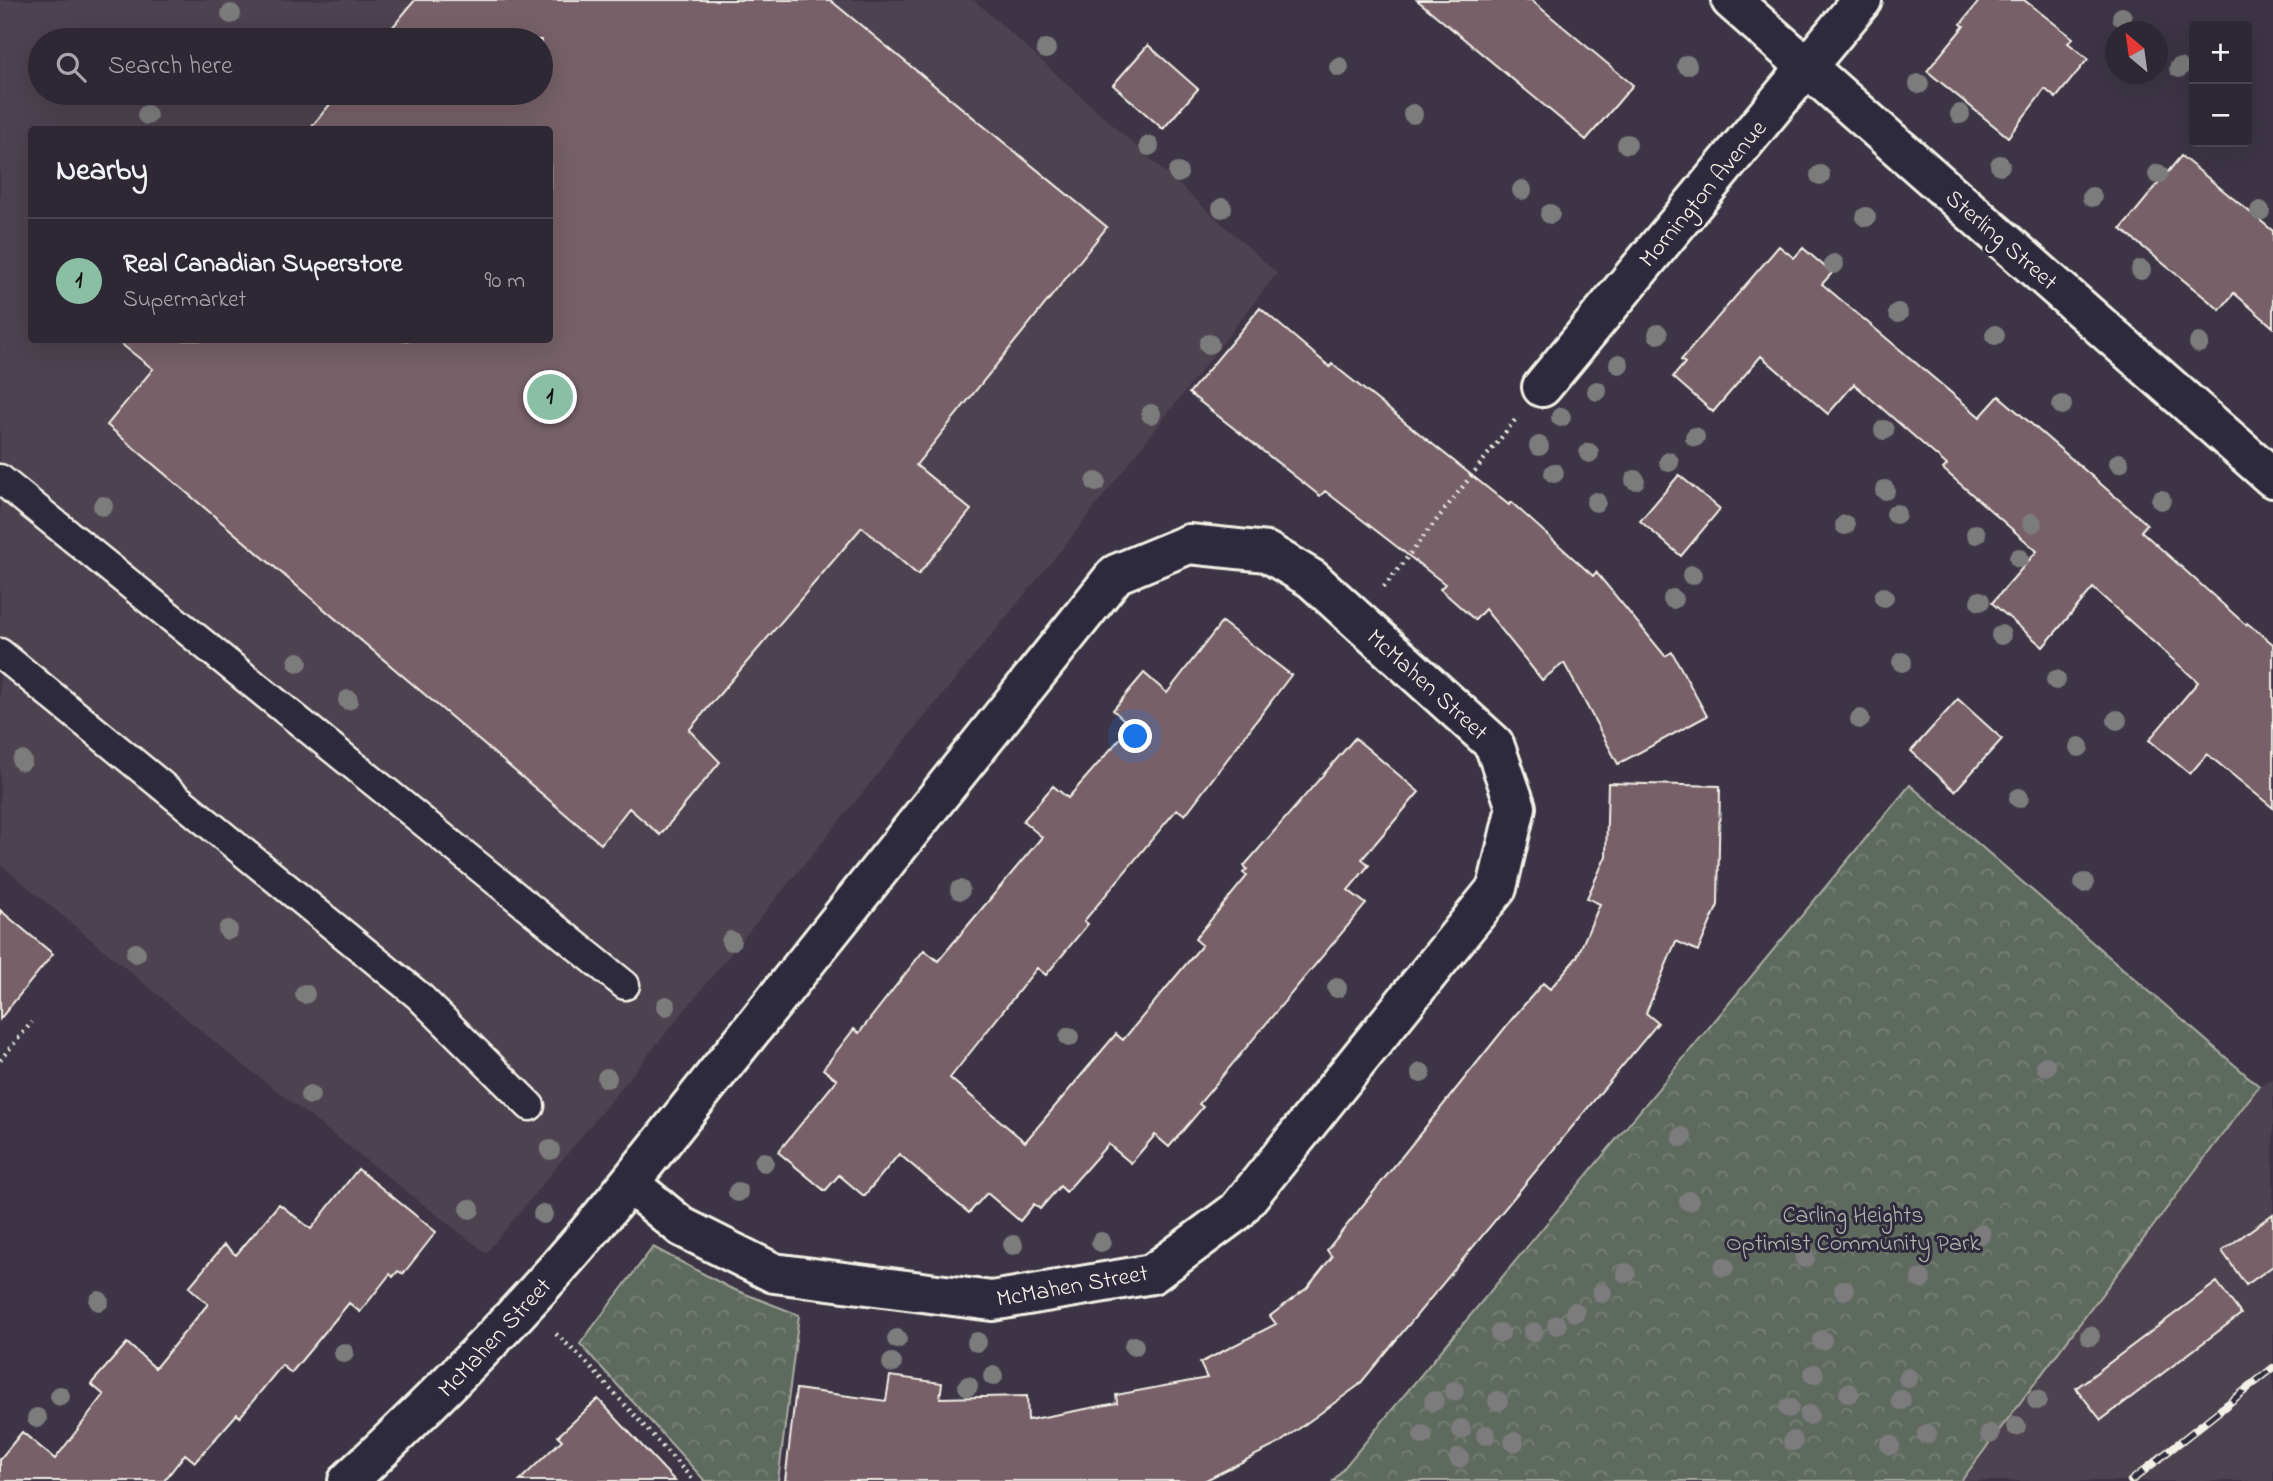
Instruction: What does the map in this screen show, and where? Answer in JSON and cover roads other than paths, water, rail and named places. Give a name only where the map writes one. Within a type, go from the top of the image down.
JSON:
[{"type":"street","name":"Sterling Street","points":[[1731,0],[2273,478]]},
{"type":"street","name":"Mornington Avenue","points":[[1542,387],[1862,0]]},
{"type":"street","name":"McMahen Street","points":[[348,1481],[446,1389],[584,1239],[1116,574],[1189,544],[1267,552],[1311,579],[1494,744],[1516,807],[1497,888],[1237,1211],[1152,1274],[992,1301],[774,1273],[682,1227],[629,1183]]},
{"type":"lane","points":[[0,479],[625,985]]},
{"type":"lane","points":[[0,653],[419,996],[530,1106]]},
{"type":"railway","points":[[2131,1481],[2273,1368]]},
{"type":"place","name":"Real Canadian Superstore","points":[[550,397]]},
{"type":"park label","name":"Carling Heights Optimist Community Park","points":[[1853,1228]]}]
